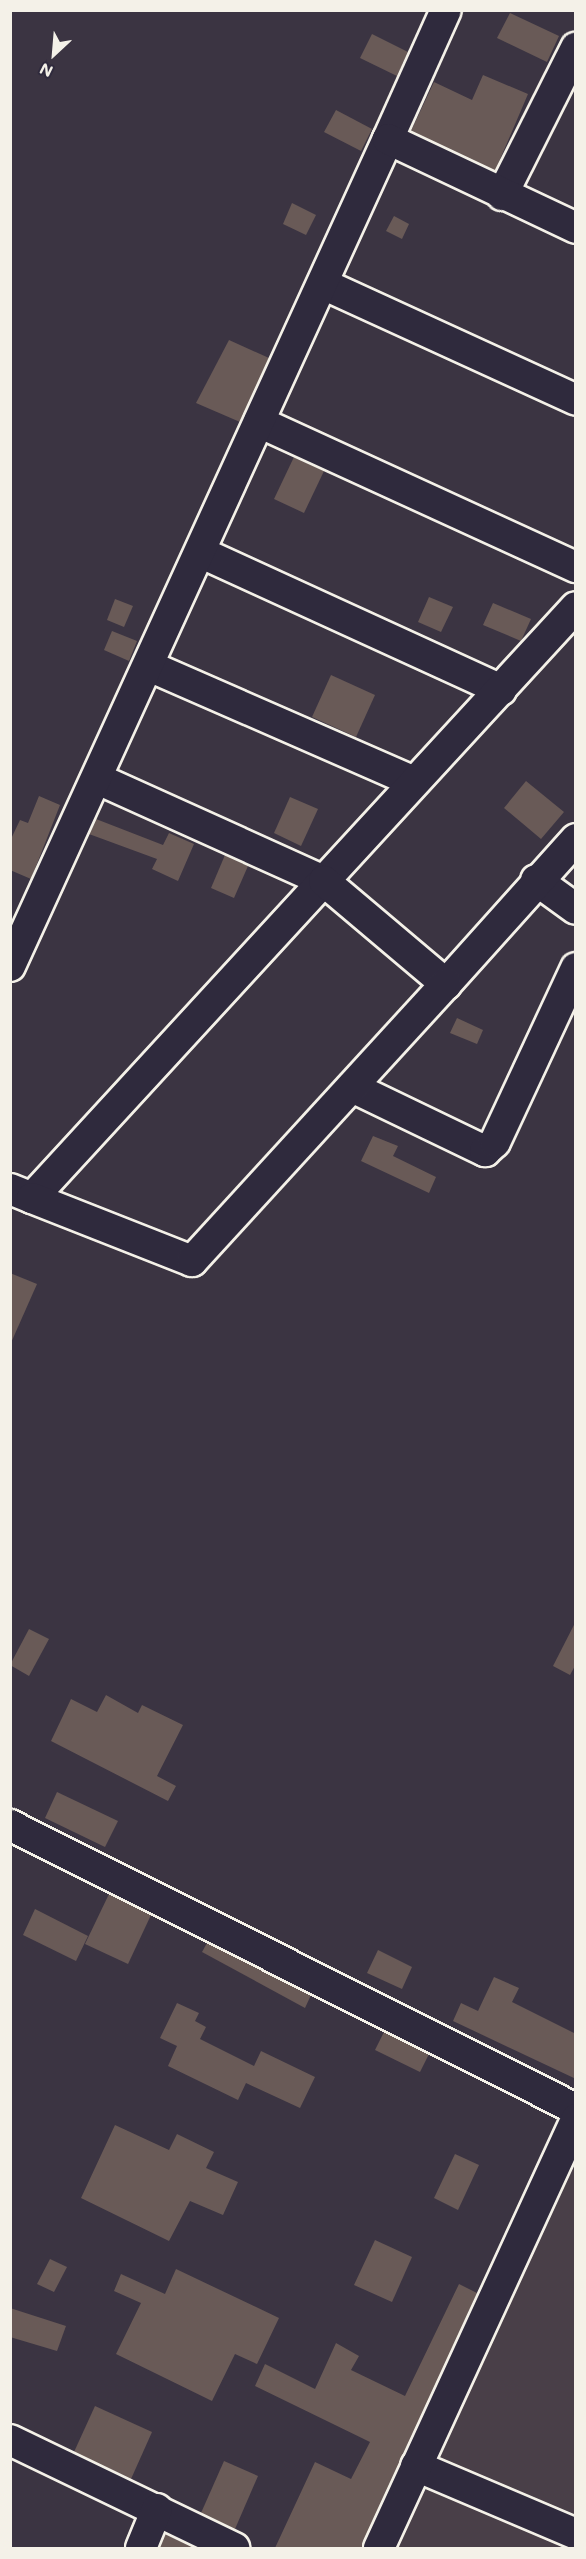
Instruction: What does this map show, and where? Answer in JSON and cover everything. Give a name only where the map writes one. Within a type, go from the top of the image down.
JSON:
[{"type":"street","points":[[10,966],[202,553],[446,10]]},
{"type":"street","points":[[502,195],[576,48]]},
{"type":"street","points":[[388,139],[502,195],[576,228]]},
{"type":"street","points":[[323,284],[576,400]]},
{"type":"street","points":[[259,422],[576,567]]},
{"type":"street","points":[[202,553],[501,690]]},
{"type":"street","points":[[576,607],[324,881],[21,1193],[192,1261],[446,984],[536,880],[576,839]]},
{"type":"street","points":[[149,666],[414,783]]},
{"type":"street","points":[[98,779],[324,881],[446,984]]},
{"type":"street","points":[[536,880],[576,909]]},
{"type":"street","points":[[352,1087],[485,1152],[495,1142],[576,968]]},
{"type":"street","points":[[10,1825],[576,2109]]},
{"type":"street","points":[[379,2548],[576,2119]]},
{"type":"street","points":[[10,2440],[234,2548]]},
{"type":"street","points":[[416,2466],[576,2534]]},
{"type":"street","points":[[141,2548],[157,2509]]},
{"type":"shaded area","points":[[575,2125],[575,2548],[380,2548]]},
{"type":"building","points":[[510,13],[559,36],[547,62],[497,38]]},
{"type":"building","points":[[372,34],[408,52],[397,76],[360,58]]},
{"type":"building","points":[[483,75],[528,94],[495,171],[411,131],[434,82],[472,100]]},
{"type":"building","points":[[336,110],[372,129],[361,151],[324,132]]},
{"type":"building","points":[[292,203],[316,215],[306,235],[283,224]]},
{"type":"building","points":[[394,216],[409,224],[402,239],[386,231]]},
{"type":"building","points":[[229,340],[269,358],[240,422],[196,403]]},
{"type":"building","points":[[294,457],[324,471],[304,513],[274,499]]},
{"type":"building","points":[[429,597],[453,607],[441,632],[418,622]]},
{"type":"building","points":[[115,599],[133,606],[124,627],[107,620]]},
{"type":"building","points":[[493,603],[531,619],[521,641],[483,625]]},
{"type":"building","points":[[112,631],[137,641],[129,661],[104,650]]},
{"type":"building","points":[[331,675],[375,695],[356,737],[312,717]]},
{"type":"building","points":[[526,781],[564,812],[541,839],[504,808]]},
{"type":"building","points":[[39,796],[60,805],[31,879],[10,870],[10,841],[20,820],[28,823]]},
{"type":"building","points":[[290,797],[318,809],[301,846],[274,833]]},
{"type":"building","points":[[96,819],[163,845],[169,833],[194,844],[178,881],[152,869],[157,859],[89,834]]},
{"type":"building","points":[[225,855],[248,866],[234,898],[211,888]]},
{"type":"building","points":[[457,1018],[483,1030],[477,1044],[450,1033]]},
{"type":"building","points":[[373,1136],[398,1146],[393,1156],[436,1177],[429,1193],[361,1161]]},
{"type":"building","points":[[10,1273],[37,1284],[10,1345]]},
{"type":"building","points":[[576,1621],[576,1664],[570,1675],[553,1666]]},
{"type":"building","points":[[29,1629],[49,1639],[29,1676],[10,1665]]},
{"type":"building","points":[[106,1695],[138,1713],[142,1705],[183,1725],[157,1776],[176,1786],[168,1801],[51,1741],[71,1699],[97,1712]]},
{"type":"building","points":[[57,1792],[118,1821],[105,1847],[45,1818]]},
{"type":"building","points":[[109,1894],[151,1915],[128,1964],[85,1944]]},
{"type":"building","points":[[35,1909],[88,1936],[76,1961],[23,1935]]},
{"type":"building","points":[[207,1943],[311,1995],[305,2008],[202,1952]]},
{"type":"building","points":[[378,1950],[412,1967],[402,1989],[367,1973]]},
{"type":"building","points":[[494,1977],[519,1988],[512,2002],[576,2034],[576,2079],[453,2021],[461,2003],[478,2011]]},
{"type":"building","points":[[177,2003],[199,2013],[195,2021],[206,2027],[200,2039],[254,2066],[261,2051],[315,2077],[300,2108],[246,2083],[238,2100],[168,2066],[177,2046],[160,2038]]},
{"type":"building","points":[[384,2032],[429,2054],[420,2072],[375,2050]]},
{"type":"building","points":[[115,2125],[169,2150],[177,2134],[214,2152],[206,2168],[238,2182],[223,2215],[190,2201],[169,2241],[81,2198]]},
{"type":"building","points":[[455,2154],[479,2165],[458,2210],[434,2198]]},
{"type":"building","points":[[375,2240],[412,2257],[392,2302],[354,2285]]},
{"type":"building","points":[[50,2259],[67,2267],[54,2292],[37,2284]]},
{"type":"building","points":[[176,2269],[279,2318],[257,2364],[235,2354],[212,2401],[116,2354],[141,2303],[114,2291],[121,2274],[165,2294]]},
{"type":"building","points":[[459,2284],[477,2293],[362,2548],[275,2548],[315,2462],[351,2479],[370,2442],[255,2386],[265,2364],[315,2389],[336,2343],[359,2356],[351,2370],[405,2396]]},
{"type":"building","points":[[10,2308],[66,2326],[57,2351],[10,2337]]},
{"type":"building","points":[[95,2406],[152,2432],[131,2479],[74,2452]]},
{"type":"building","points":[[224,2461],[258,2476],[235,2529],[201,2513]]},
{"type":"building","points":[[165,2534],[195,2548],[159,2548]]}]
